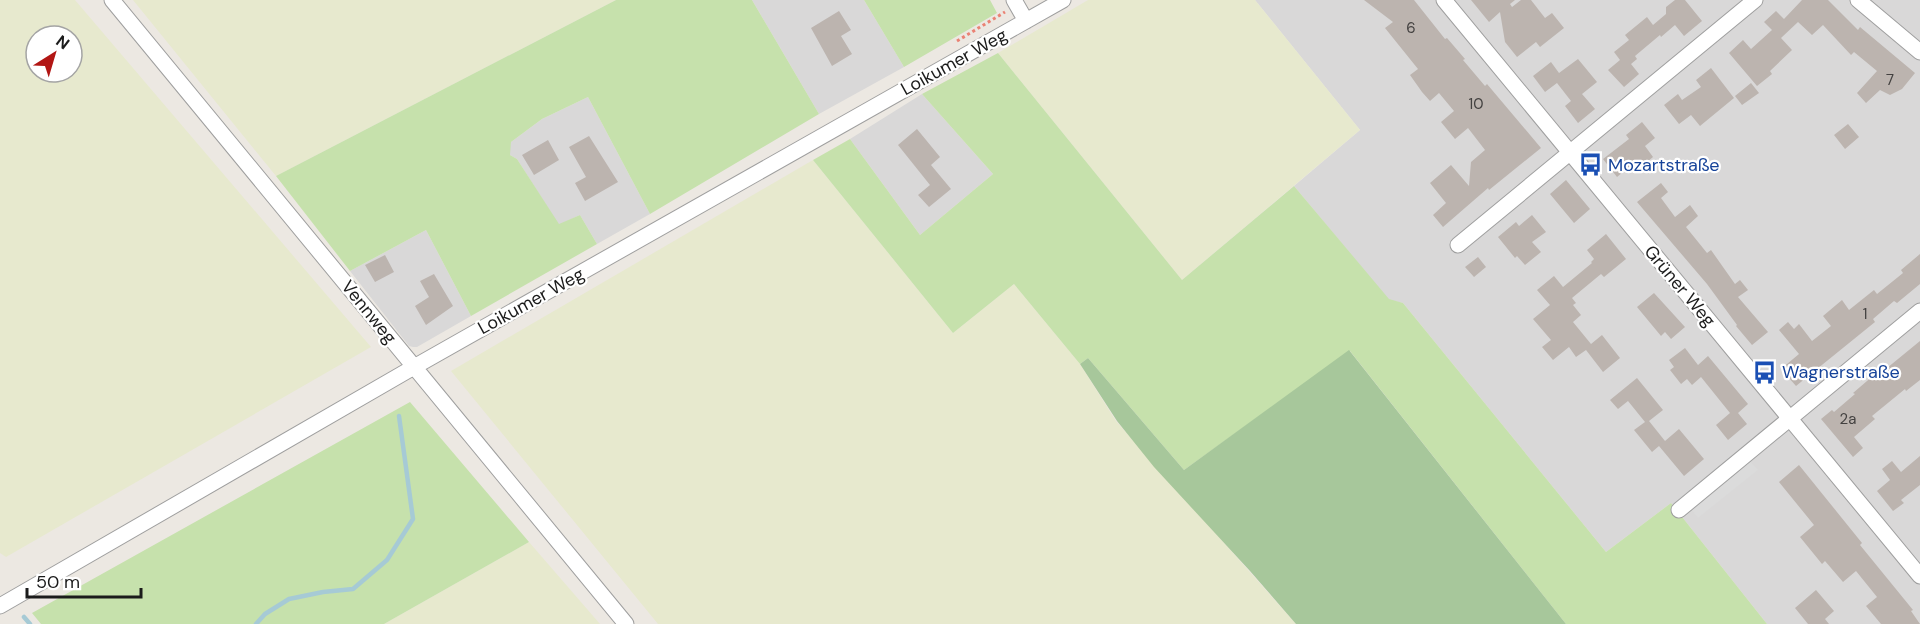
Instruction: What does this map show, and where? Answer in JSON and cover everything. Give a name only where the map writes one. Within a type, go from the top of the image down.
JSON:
[{"type":"street","name":"Vennweg","points":[[112,0],[626,624]]},
{"type":"street","points":[[1014,0],[1026,21]]},
{"type":"street","name":"Loikumer Weg","points":[[0,606],[414,367],[1064,0]]},
{"type":"street","name":"Grüner Weg","points":[[1444,0],[1920,576]]},
{"type":"street","points":[[1458,245],[1755,0]]},
{"type":"street","points":[[1858,0],[1920,52]]},
{"type":"street","points":[[1679,510],[1920,311]]},
{"type":"shaded area","points":[[752,0],[864,0],[904,67],[819,114]]},
{"type":"shaded area","points":[[1255,0],[1920,0],[1920,624],[1767,624],[1671,503],[1606,552],[1403,303],[1389,300],[1294,186],[1360,130]]},
{"type":"shaded area","points":[[922,94],[993,174],[920,235],[850,139]]},
{"type":"shaded area","points":[[588,97],[650,214],[597,244],[580,215],[559,225],[517,159],[510,155],[509,149],[511,142],[542,119]]},
{"type":"shaded area","points":[[426,230],[471,316],[417,347],[413,347],[409,346],[350,271]]},
{"type":"shaded area","points":[[1750,461],[1758,470],[1698,518],[1691,509]]},
{"type":"green space","points":[[0,0],[75,0],[371,347],[6,557],[0,553]]},
{"type":"green space","points":[[133,0],[616,0],[276,176]]},
{"type":"green space","points":[[616,0],[752,0],[819,114],[650,214],[588,97],[542,119],[511,142],[510,155],[517,159],[559,224],[580,215],[597,244],[471,316],[426,230],[350,271],[276,176]]},
{"type":"green space","points":[[864,0],[990,0],[997,13],[904,67]]},
{"type":"green space","points":[[1088,0],[1255,0],[1360,130],[1182,280],[998,53]]},
{"type":"green space","points":[[998,53],[1182,280],[1294,186],[1389,299],[1403,303],[1606,552],[1671,503],[1767,624],[1566,624],[1350,351],[1184,470],[1088,358],[1080,364],[1014,284],[953,333],[813,160],[850,139],[920,235],[993,174],[922,94]]},
{"type":"green space","points":[[813,160],[953,333],[1014,284],[1080,364],[1116,421],[1296,624],[658,624],[451,371]]},
{"type":"green space","points":[[1349,350],[1566,624],[1296,624],[1154,467],[1117,421],[1080,364],[1088,358],[1184,470]]},
{"type":"green space","points":[[410,402],[529,542],[384,624],[41,624],[32,613]]},
{"type":"green space","points":[[529,542],[600,624],[384,624]]},
{"type":"building","points":[[1364,0],[1414,0],[1485,86],[1487,84],[1541,148],[1489,190],[1488,188],[1443,227],[1433,215],[1446,203],[1430,183],[1451,165],[1469,186],[1471,162],[1485,150],[1468,128],[1455,139],[1441,122],[1454,111],[1439,93],[1430,101],[1422,92],[1410,75],[1418,69],[1385,28],[1393,22]]},
{"type":"building","points":[[1471,0],[1515,0],[1510,4],[1512,7],[1521,0],[1531,0],[1545,18],[1552,13],[1564,28],[1540,47],[1536,42],[1517,57],[1505,42],[1500,12],[1489,22]]},
{"type":"building","points":[[1675,0],[1685,0],[1702,21],[1684,36],[1675,25],[1635,56],[1637,59],[1631,64],[1639,74],[1624,87],[1608,70],[1620,60],[1614,52],[1629,40],[1625,35],[1647,17],[1653,25],[1666,14],[1666,7]]},
{"type":"building","points":[[1802,0],[1828,0],[1858,30],[1860,27],[1915,73],[1902,89],[1890,95],[1880,90],[1866,103],[1857,93],[1877,71],[1854,52],[1851,55],[1823,25],[1812,35],[1798,22],[1781,38],[1792,50],[1770,71],[1772,74],[1757,86],[1729,53],[1743,40],[1751,49],[1772,30],[1764,22],[1776,11],[1784,19]]},
{"type":"building","points":[[839,11],[851,30],[841,36],[852,54],[832,66],[811,28]]},
{"type":"building","points":[[1578,59],[1597,82],[1582,94],[1595,109],[1578,123],[1565,106],[1571,101],[1557,83],[1545,92],[1533,76],[1551,62],[1559,73]]},
{"type":"building","points":[[1711,68],[1734,98],[1700,126],[1691,115],[1679,124],[1664,105],[1678,94],[1682,100],[1701,87],[1696,80]]},
{"type":"building","points":[[1751,83],[1759,93],[1742,105],[1735,96]]},
{"type":"building","points":[[1642,122],[1655,138],[1645,146],[1653,157],[1635,172],[1630,166],[1617,177],[1603,159],[1629,139],[1626,135]]},
{"type":"building","points":[[1848,124],[1859,137],[1845,149],[1834,135]]},
{"type":"building","points":[[917,129],[940,157],[931,165],[951,189],[929,207],[918,195],[930,185],[898,145]]},
{"type":"building","points":[[589,136],[618,182],[585,201],[575,183],[586,177],[569,147]]},
{"type":"building","points":[[548,140],[559,160],[534,175],[522,155]]},
{"type":"building","points":[[1566,180],[1590,209],[1574,223],[1550,194]]},
{"type":"building","points":[[1661,183],[1668,192],[1661,198],[1675,217],[1690,205],[1698,216],[1686,227],[1707,253],[1711,250],[1735,284],[1740,280],[1748,290],[1738,297],[1768,332],[1752,345],[1707,284],[1637,202]]},
{"type":"building","points":[[1532,215],[1546,232],[1532,242],[1541,252],[1525,265],[1517,256],[1515,258],[1498,237],[1516,222],[1519,226]]},
{"type":"building","points":[[1606,234],[1626,259],[1604,277],[1601,274],[1572,298],[1576,303],[1573,305],[1581,315],[1573,322],[1591,344],[1602,335],[1620,358],[1603,372],[1586,350],[1576,357],[1569,347],[1553,360],[1542,347],[1551,340],[1533,319],[1550,305],[1537,290],[1554,276],[1563,287],[1592,263],[1594,259],[1587,250]]},
{"type":"building","points":[[1920,254],[1920,284],[1897,303],[1894,301],[1873,319],[1875,322],[1796,386],[1781,369],[1799,354],[1779,330],[1788,322],[1794,329],[1799,324],[1812,341],[1831,326],[1823,316],[1842,300],[1849,310],[1874,290],[1877,294],[1903,273],[1901,270]]},
{"type":"building","points":[[385,255],[394,272],[375,282],[365,265]]},
{"type":"building","points":[[1478,257],[1486,267],[1474,277],[1465,267]]},
{"type":"building","points":[[434,274],[453,306],[426,325],[415,306],[429,297],[420,281]]},
{"type":"building","points":[[1654,293],[1685,327],[1671,339],[1665,332],[1661,336],[1637,307]]},
{"type":"building","points":[[1920,341],[1920,380],[1872,416],[1875,419],[1854,437],[1863,448],[1853,457],[1821,419],[1832,410],[1834,412],[1874,375],[1886,366],[1887,368]]},
{"type":"building","points":[[1685,348],[1698,365],[1708,356],[1748,404],[1738,413],[1747,424],[1728,440],[1716,425],[1730,413],[1701,377],[1692,385],[1687,379],[1681,384],[1670,370],[1674,367],[1669,360]]},
{"type":"building","points":[[1637,378],[1663,410],[1649,421],[1665,441],[1679,429],[1704,459],[1684,476],[1659,446],[1652,452],[1634,430],[1645,422],[1628,401],[1618,409],[1610,400]]},
{"type":"building","points":[[1920,456],[1920,485],[1901,500],[1904,503],[1893,511],[1877,491],[1890,480],[1882,469],[1892,461],[1901,472]]},
{"type":"building","points":[[1799,465],[1913,610],[1911,611],[1920,624],[1881,624],[1866,606],[1877,597],[1856,571],[1843,582],[1825,561],[1822,564],[1800,537],[1814,525],[1779,482]]},
{"type":"building","points":[[1816,590],[1834,611],[1825,619],[1829,624],[1808,624],[1795,608]]},
{"type":"waterway","points":[[256,624],[265,614],[289,599],[353,589],[387,560],[413,519],[399,416]]},
{"type":"waterway","points":[[24,617],[30,624]]},
{"type":"place","name":"Mozartstraße","points":[[1590,165]]},
{"type":"place","name":"Wagnerstraße","points":[[1764,372]]}]
